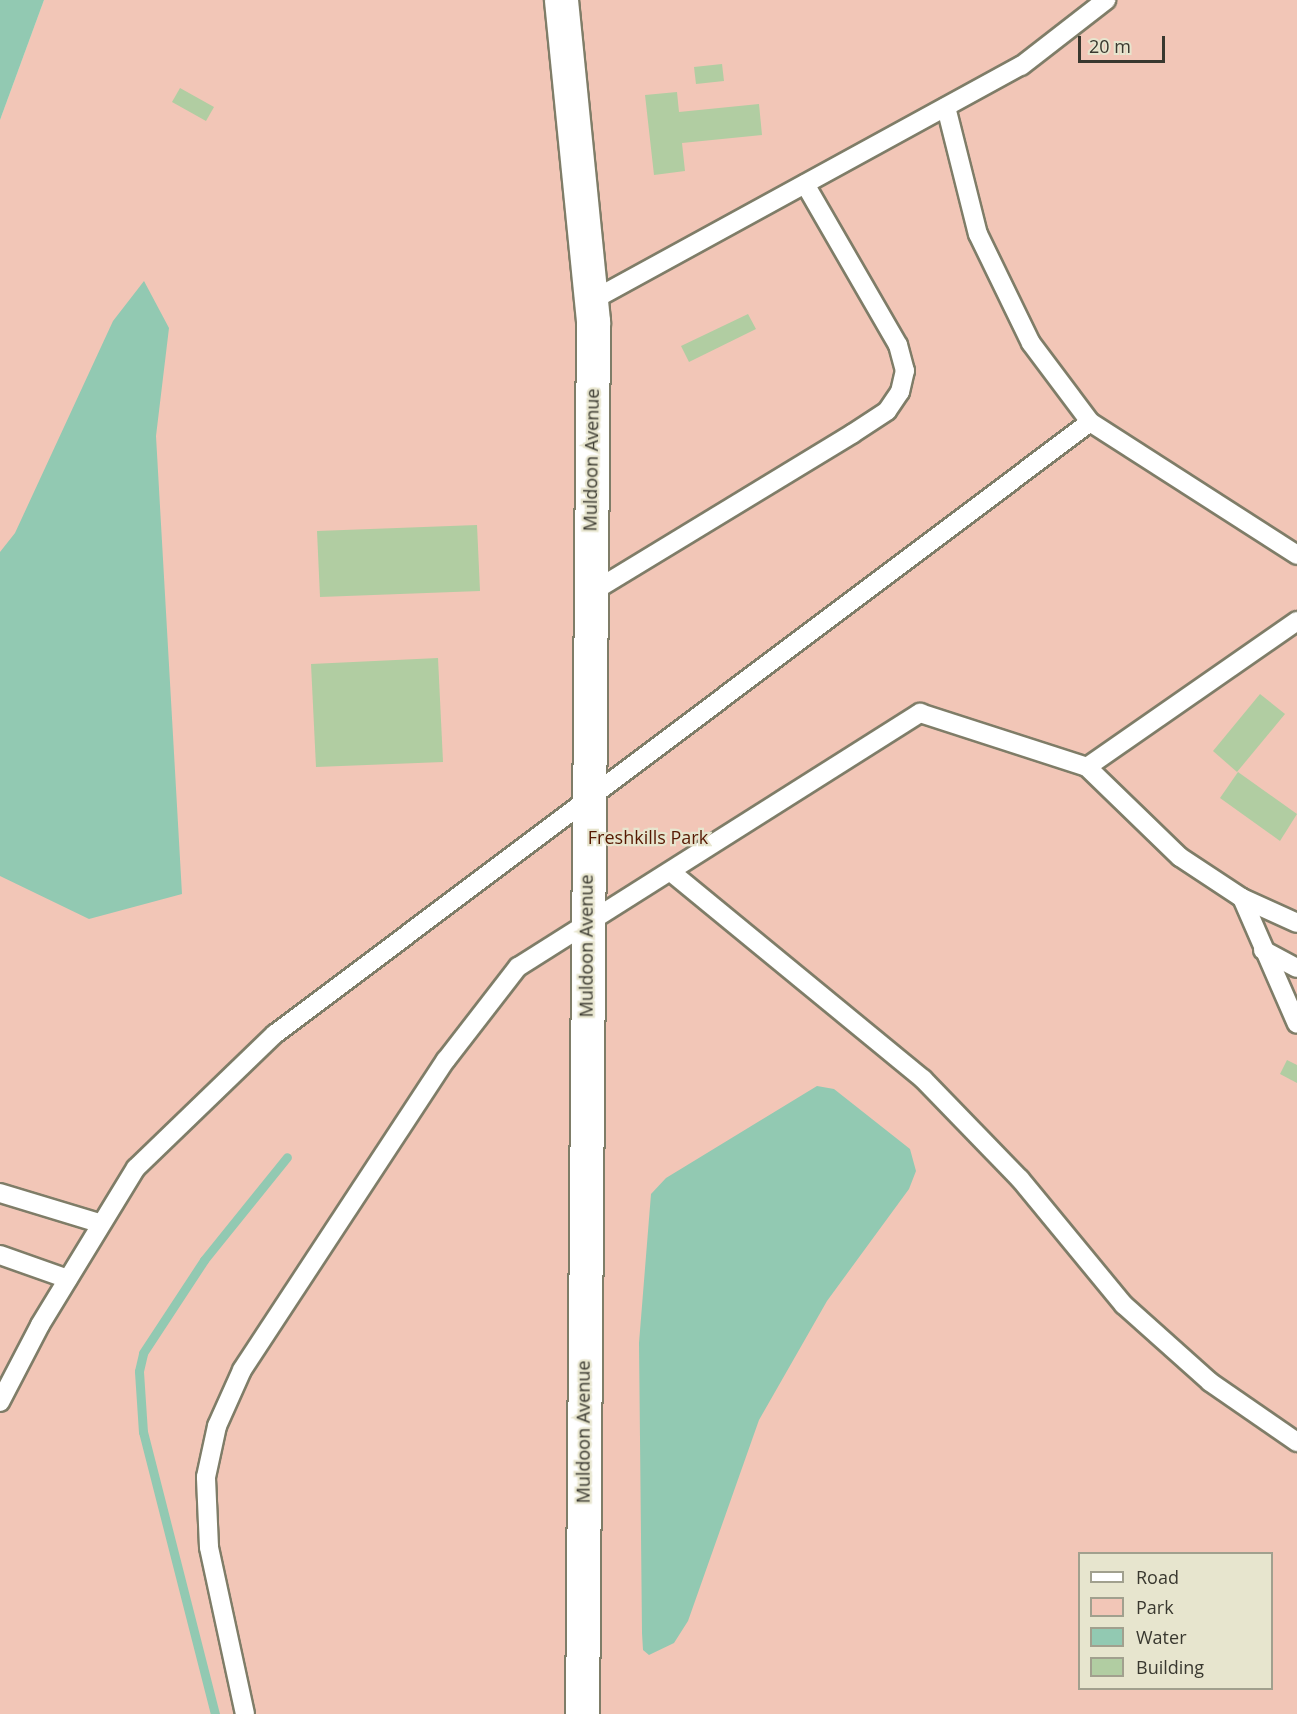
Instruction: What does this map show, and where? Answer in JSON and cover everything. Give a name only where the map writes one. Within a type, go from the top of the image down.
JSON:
[{"type":"street","name":"Muldoon Avenue","points":[[561,0],[591,301],[582,1714]]},
{"type":"lane","points":[[591,301],[1021,66],[1103,1]]},
{"type":"lane","points":[[946,107],[978,234],[1031,343],[1090,422],[1297,555]]},
{"type":"lane","points":[[589,594],[852,434],[886,411],[900,392],[905,371],[898,345],[806,184]]},
{"type":"lane","points":[[0,1402],[99,1223],[164,1136],[275,1034],[587,805],[1090,422]]},
{"type":"lane","points":[[1087,767],[1297,621]]},
{"type":"lane","points":[[244,1714],[211,1558],[206,1506],[211,1448],[230,1395],[497,989],[518,967],[920,713],[1087,767],[1159,840],[1242,898],[1297,922]]},
{"type":"lane","points":[[671,872],[923,1079],[1020,1179],[1124,1305],[1210,1382],[1297,1442]]},
{"type":"lane","points":[[1242,898],[1297,1024]]},
{"type":"lane","points":[[1263,950],[1297,968]]},
{"type":"lane","points":[[0,1193],[99,1223]]},
{"type":"lane","points":[[0,1255],[68,1279]]},
{"type":"green space","name":"Freshkills Park","points":[[44,0],[1297,0],[1297,1714],[0,1714],[0,120]]},
{"type":"water","points":[[0,0],[44,0],[0,120]]},
{"type":"water","points":[[144,281],[169,328],[156,436],[182,894],[89,919],[0,876],[0,552],[15,533],[113,321]]},
{"type":"water","points":[[817,1086],[834,1089],[910,1149],[916,1171],[909,1189],[827,1301],[759,1420],[688,1621],[674,1643],[649,1655],[643,1650],[642,1633],[639,1343],[651,1194],[666,1178]]},
{"type":"building","points":[[722,64],[724,81],[696,84],[694,67]]},
{"type":"building","points":[[180,88],[214,107],[206,121],[172,102]]},
{"type":"building","points":[[677,92],[679,112],[759,104],[762,135],[682,143],[685,171],[654,175],[645,95]]},
{"type":"building","points":[[748,314],[756,329],[689,362],[681,346]]},
{"type":"building","points":[[477,525],[480,591],[320,597],[317,531]]},
{"type":"building","points":[[438,658],[443,762],[316,767],[311,664]]},
{"type":"building","points":[[1260,694],[1285,714],[1237,772],[1213,751]]},
{"type":"building","points":[[1238,772],[1297,814],[1280,841],[1220,798]]},
{"type":"building","points":[[1287,1060],[1297,1065],[1297,1083],[1280,1074]]},
{"type":"waterway","points":[[215,1714],[143,1432],[139,1371],[143,1353],[204,1260],[287,1157]]}]
